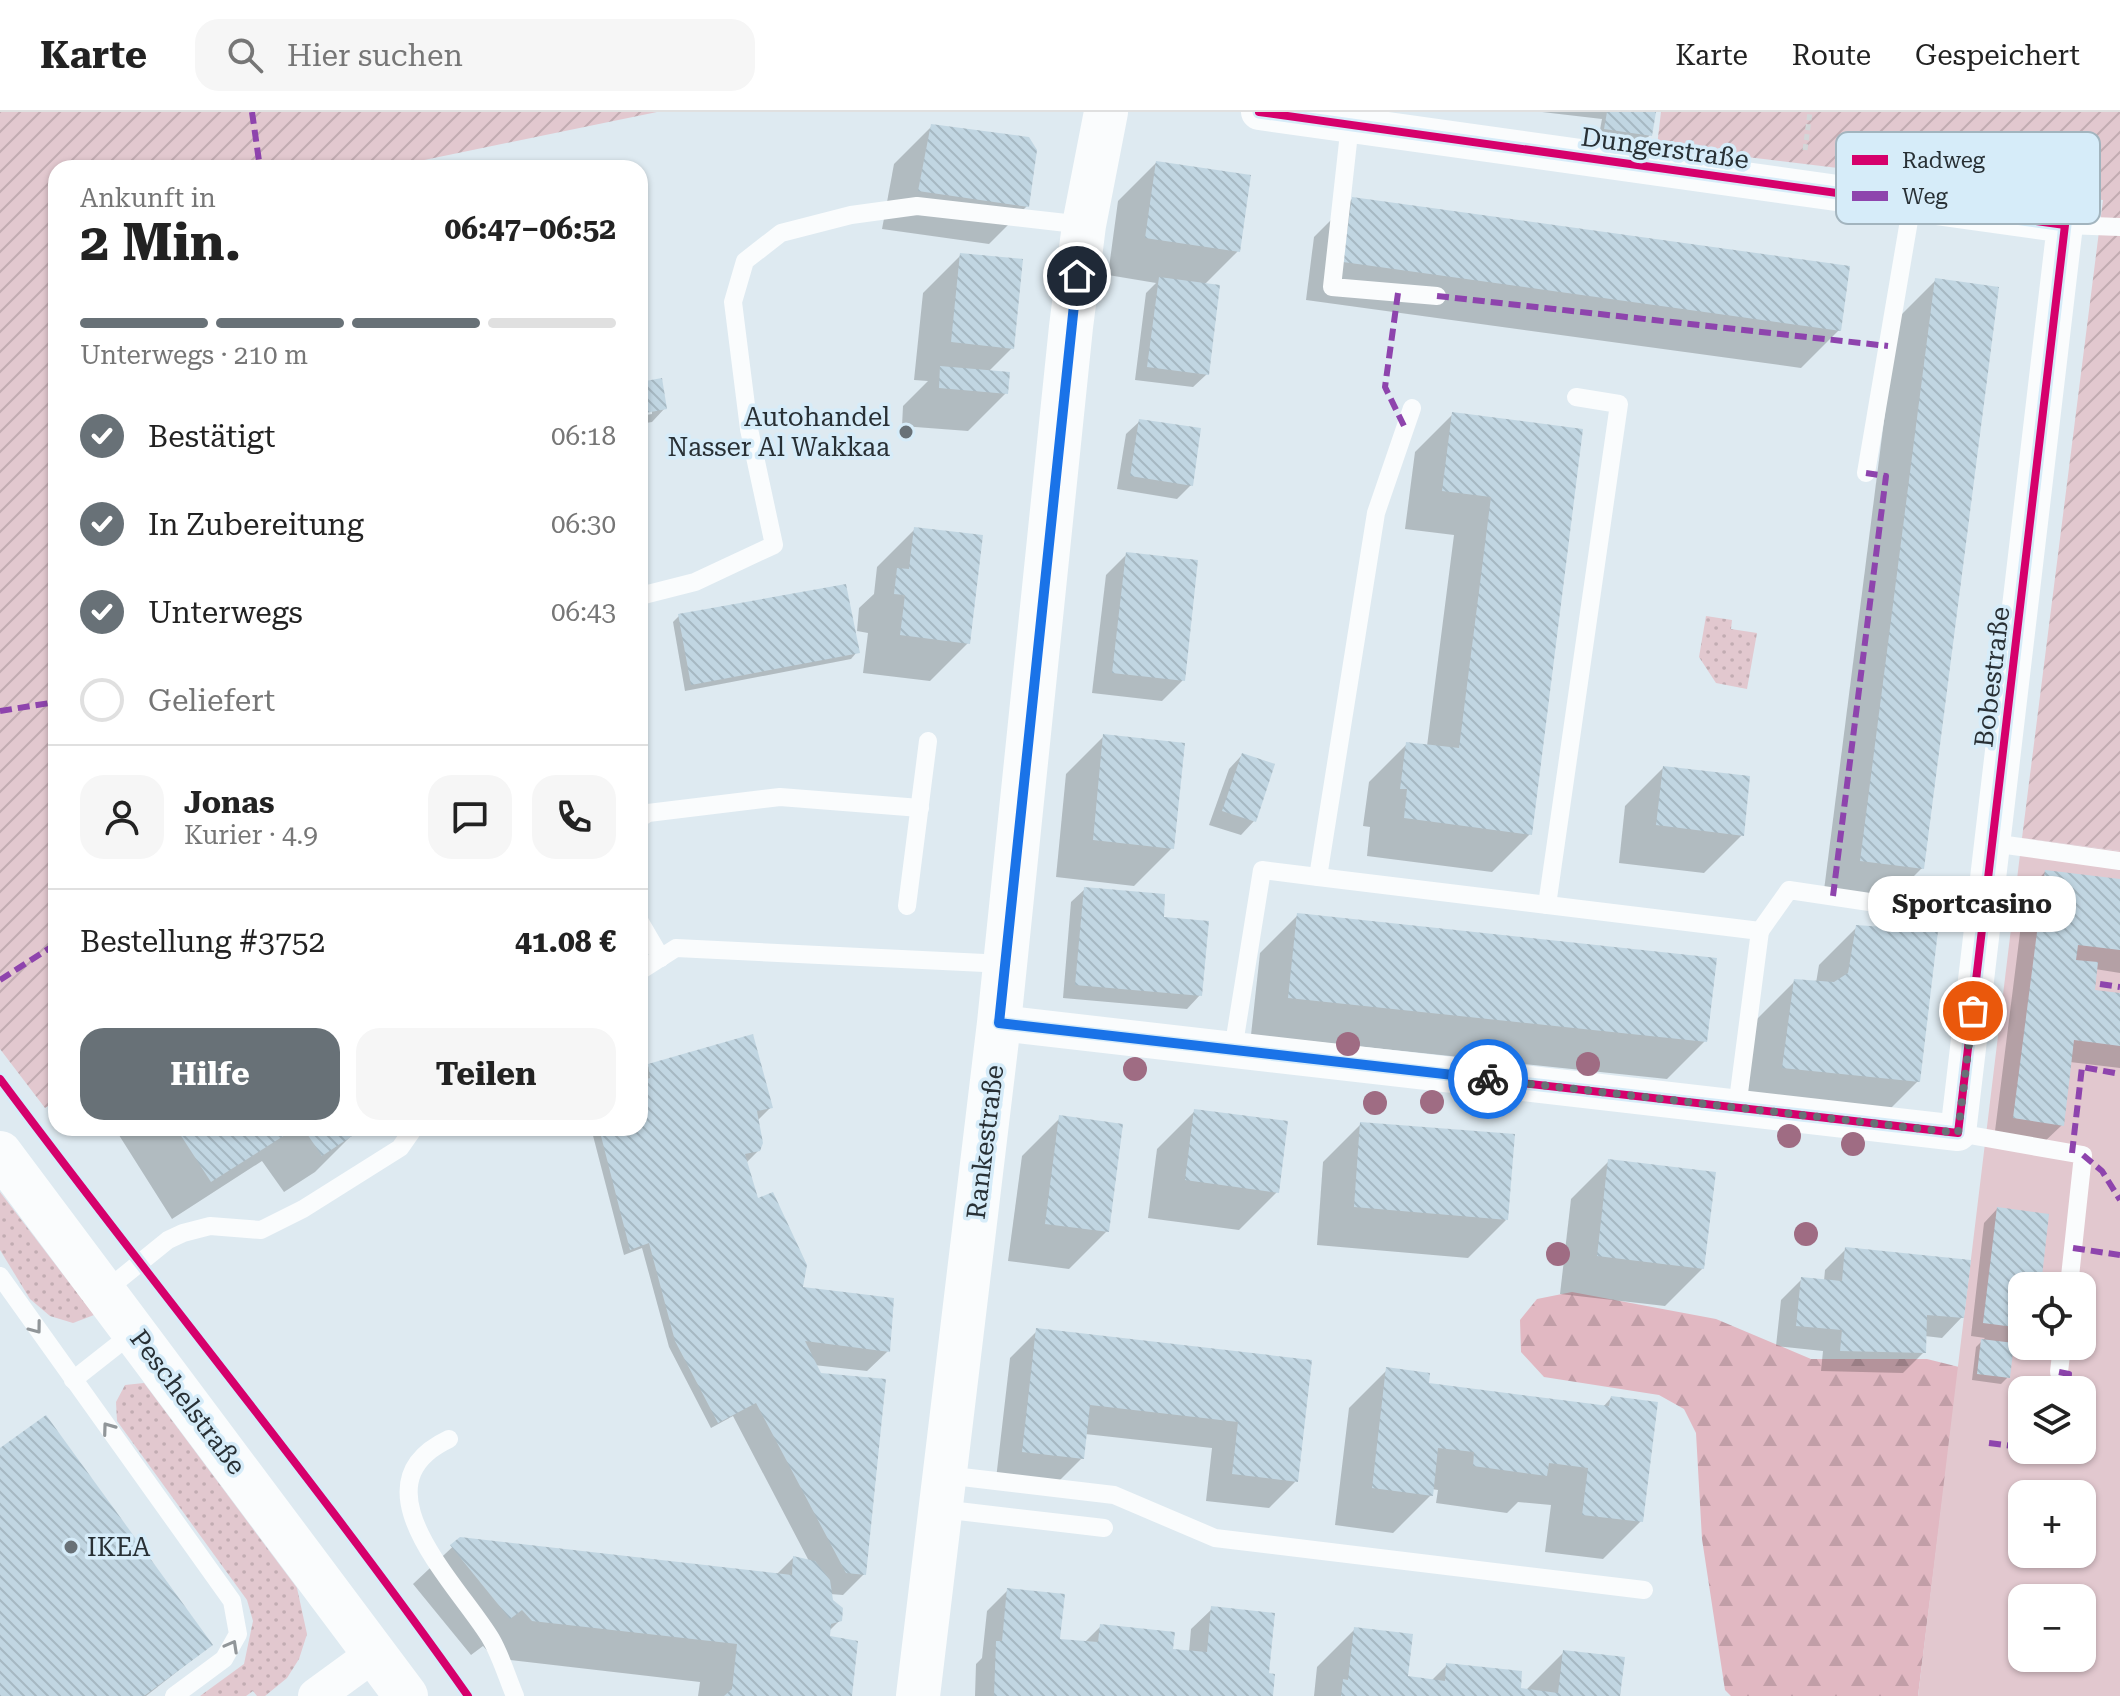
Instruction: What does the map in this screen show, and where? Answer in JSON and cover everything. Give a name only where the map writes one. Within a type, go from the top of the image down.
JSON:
[{"type":"street","name":"Rankestraße","points":[[918,1696],[999,1023],[1084,225],[1106,112]]},
{"type":"street","name":"Dungerstraße","points":[[1259,112],[1836,192]]},
{"type":"street","name":"Dungerstraße","points":[[2058,224],[2065,225]]},
{"type":"street","name":"Bobestraße","points":[[1958,1133],[2065,225]]},
{"type":"street","points":[[999,1023],[1958,1133]]},
{"type":"street","name":"Peschelstraße","points":[[0,1153],[406,1696]]},
{"type":"street","points":[[316,1696],[375,1653]]},
{"type":"lane","points":[[1350,124],[1332,287],[1437,296]]},
{"type":"lane","points":[[648,594],[695,582],[774,545],[749,429],[733,302],[745,261],[781,233],[851,215],[917,206],[1084,225]]},
{"type":"lane","points":[[1866,473],[1908,224]]},
{"type":"lane","points":[[2065,225],[2120,227]]},
{"type":"lane","points":[[1547,905],[1619,404],[1576,397]]},
{"type":"lane","points":[[1318,877],[1376,513],[1412,408]]},
{"type":"lane","points":[[907,906],[928,741]]},
{"type":"lane","points":[[648,813],[780,797],[920,808]]},
{"type":"lane","points":[[1992,843],[2120,861]]},
{"type":"lane","points":[[1233,1050],[1262,870],[1760,931]]},
{"type":"lane","points":[[1737,1108],[1760,931],[1789,890],[1983,919]]},
{"type":"lane","points":[[648,936],[661,958]]},
{"type":"lane","points":[[648,966],[676,948],[1005,964]]},
{"type":"lane","points":[[1958,1133],[2083,1155],[2070,1272]]},
{"type":"lane","points":[[105,1291],[168,1240],[183,1233],[210,1226],[261,1230],[303,1209],[400,1148],[408,1136]]},
{"type":"lane","points":[[0,1276],[232,1601],[238,1634],[224,1659],[174,1696]]},
{"type":"lane","points":[[73,1380],[135,1331]]},
{"type":"lane","points":[[2059,1372],[2060,1360]]},
{"type":"lane","points":[[449,1439],[432,1447],[416,1462],[409,1480],[406,1505],[416,1529],[492,1641],[515,1696]]},
{"type":"lane","points":[[943,1492],[1104,1528]]},
{"type":"lane","points":[[943,1492],[1114,1495],[1215,1538],[1644,1590]]},
{"type":"shaded area","points":[[0,112],[657,112],[424,160],[48,160],[48,1106],[45,1108],[0,1049]]},
{"type":"shaded area","points":[[1661,112],[2120,112],[2120,851],[2022,838],[2103,200],[2100,200],[2100,132],[1836,132],[1836,168],[1657,146]]},
{"type":"shaded area","points":[[1706,616],[1732,620],[1731,629],[1757,633],[1747,689],[1716,683],[1699,657]]},
{"type":"shaded area","points":[[2022,838],[2120,851],[2120,1696],[1918,1696]]},
{"type":"shaded area","points":[[0,1192],[94,1315],[73,1323],[50,1316],[30,1299],[0,1250]]},
{"type":"shaded area","points":[[144,1383],[297,1588],[307,1634],[299,1659],[287,1678],[265,1696],[257,1696],[253,1691],[246,1696],[200,1696],[244,1664],[253,1621],[247,1600],[117,1421],[116,1402],[125,1385]]},
{"type":"green space","points":[[1572,1292],[1716,1319],[1811,1359],[1927,1359],[1959,1367],[1918,1696],[1731,1696],[1725,1690],[1702,1539],[1696,1433],[1684,1409],[1659,1395],[1544,1377],[1521,1352],[1520,1320],[1537,1299]]},
{"type":"building","points":[[1607,112],[1656,112],[1652,136],[1604,129]]},
{"type":"building","points":[[931,124],[1029,137],[1037,150],[1029,207],[918,191]]},
{"type":"building","points":[[1156,161],[1251,175],[1240,252],[1145,238]]},
{"type":"building","points":[[1352,197],[1850,266],[1841,331],[1343,262]]},
{"type":"building","points":[[960,253],[1023,259],[1014,349],[951,342]]},
{"type":"building","points":[[1159,277],[1220,285],[1209,375],[1147,367]]},
{"type":"building","points":[[1935,278],[1999,287],[1924,869],[1860,861]]},
{"type":"building","points":[[940,366],[1010,372],[1008,394],[939,388]]},
{"type":"building","points":[[662,378],[667,409],[648,413],[648,381]]},
{"type":"building","points":[[1452,412],[1583,429],[1532,835],[1404,818],[1407,789],[1400,789],[1406,742],[1459,748],[1491,497],[1442,491]]},
{"type":"building","points":[[1139,419],[1201,428],[1193,486],[1130,476]]},
{"type":"building","points":[[914,527],[983,535],[970,644],[900,635],[905,595],[894,594],[897,568],[909,569]]},
{"type":"building","points":[[1126,552],[1198,560],[1185,681],[1112,673]]},
{"type":"building","points":[[846,584],[860,653],[691,685],[678,614]]},
{"type":"building","points":[[1103,734],[1185,743],[1174,849],[1093,840]]},
{"type":"building","points":[[1242,753],[1275,764],[1256,822],[1222,811]]},
{"type":"building","points":[[1663,766],[1750,776],[1744,836],[1656,825]]},
{"type":"building","points":[[2045,870],[2120,879],[2120,950],[2078,945],[2076,960],[2098,962],[2095,990],[2120,993],[2120,1046],[2074,1040],[2064,1126],[2013,1118]]},
{"type":"building","points":[[1084,887],[1165,894],[1164,917],[1209,921],[1202,996],[1075,985]]},
{"type":"building","points":[[1297,913],[1717,958],[1707,1042],[1288,998]]},
{"type":"building","points":[[1856,925],[1938,931],[1920,1082],[1782,1068],[1794,979],[1834,982],[1848,973]]},
{"type":"building","points":[[753,1034],[773,1108],[757,1111],[763,1143],[760,1151],[745,1154],[758,1198],[773,1192],[807,1265],[803,1287],[894,1298],[890,1352],[805,1341],[821,1373],[886,1379],[866,1575],[846,1573],[756,1403],[718,1423],[675,1341],[649,1243],[630,1250],[601,1136],[648,1136],[648,1064]]},
{"type":"building","points":[[1194,1109],[1288,1121],[1279,1193],[1185,1180]]},
{"type":"building","points":[[1059,1115],[1123,1124],[1109,1232],[1045,1224]]},
{"type":"building","points":[[1360,1122],[1515,1134],[1508,1220],[1354,1207]]},
{"type":"building","points":[[181,1136],[283,1136],[211,1182]]},
{"type":"building","points":[[308,1136],[352,1136],[322,1156]]},
{"type":"building","points":[[1608,1159],[1716,1172],[1704,1269],[1597,1256]]},
{"type":"building","points":[[1997,1207],[2049,1214],[2043,1272],[2008,1272],[2008,1326],[1983,1323]]},
{"type":"building","points":[[1845,1247],[1971,1260],[1964,1318],[1927,1315],[1926,1353],[1840,1351],[1842,1330],[1796,1326],[1801,1277],[1842,1281]]},
{"type":"building","points":[[1036,1328],[1312,1360],[1298,1482],[1232,1474],[1238,1422],[1090,1405],[1084,1459],[1022,1452]]},
{"type":"building","points":[[1981,1339],[2008,1342],[2008,1360],[2012,1360],[2010,1376],[1977,1374]]},
{"type":"building","points":[[1386,1367],[1430,1373],[1429,1383],[1609,1406],[1611,1396],[1658,1402],[1643,1522],[1582,1515],[1588,1468],[1549,1463],[1547,1476],[1473,1466],[1474,1452],[1438,1448],[1433,1496],[1372,1488]]},
{"type":"building","name":"IKEA","points":[[46,1415],[213,1645],[144,1696],[0,1696],[0,1448]]},
{"type":"building","points":[[460,1537],[792,1575],[793,1556],[815,1561],[830,1580],[833,1600],[843,1608],[842,1621],[831,1624],[830,1636],[858,1641],[852,1696],[724,1696],[732,1689],[737,1644],[532,1621],[522,1610],[510,1619],[450,1545]]},
{"type":"building","points":[[1007,1588],[1065,1594],[1060,1639],[1098,1642],[1100,1624],[1175,1632],[1173,1649],[1207,1652],[1211,1606],[1275,1613],[1269,1673],[1275,1674],[1273,1696],[994,1696],[996,1641],[1002,1641]]},
{"type":"building","points":[[1354,1627],[1413,1634],[1408,1676],[1445,1681],[1446,1663],[1522,1671],[1521,1688],[1558,1693],[1563,1650],[1625,1657],[1620,1696],[1341,1696],[1343,1679],[1348,1680]]},
{"type":"marked path","points":[[252,112],[259,160]]},
{"type":"marked path","points":[[1398,293],[1385,387],[1405,428]]},
{"type":"marked path","points":[[1437,296],[1888,346]]},
{"type":"marked path","points":[[1833,896],[1886,476],[1866,473]]},
{"type":"marked path","points":[[0,711],[48,703]]},
{"type":"marked path","points":[[0,980],[48,949]]},
{"type":"marked path","points":[[2100,984],[2120,987]]},
{"type":"marked path","points":[[2072,1153],[2082,1067],[2120,1074]]},
{"type":"marked path","points":[[2083,1155],[2102,1171],[2120,1200]]},
{"type":"marked path","points":[[2073,1248],[2120,1255]]},
{"type":"marked path","points":[[2059,1372],[2069,1376]]},
{"type":"marked path","points":[[1989,1443],[2008,1445]]},
{"type":"cycle path","points":[[1259,112],[1836,193]]},
{"type":"cycle path","points":[[999,1023],[1958,1133],[2065,225],[2058,224]]},
{"type":"cycle path","points":[[0,1079],[354,1540],[468,1696]]},
{"type":"way so far","points":[[1488,1079],[1958,1133],[1973,1011]]},
{"type":"place","name":"Autohandel Nasser Al Wakkaa","points":[[906,432]]},
{"type":"place","name":"Sportcasino","points":[[1973,1011]]},
{"type":"place","name":"IKEA","points":[[71,1547]]},
{"type":"route","points":[[1077,276],[999,1023],[1488,1079]]}]
